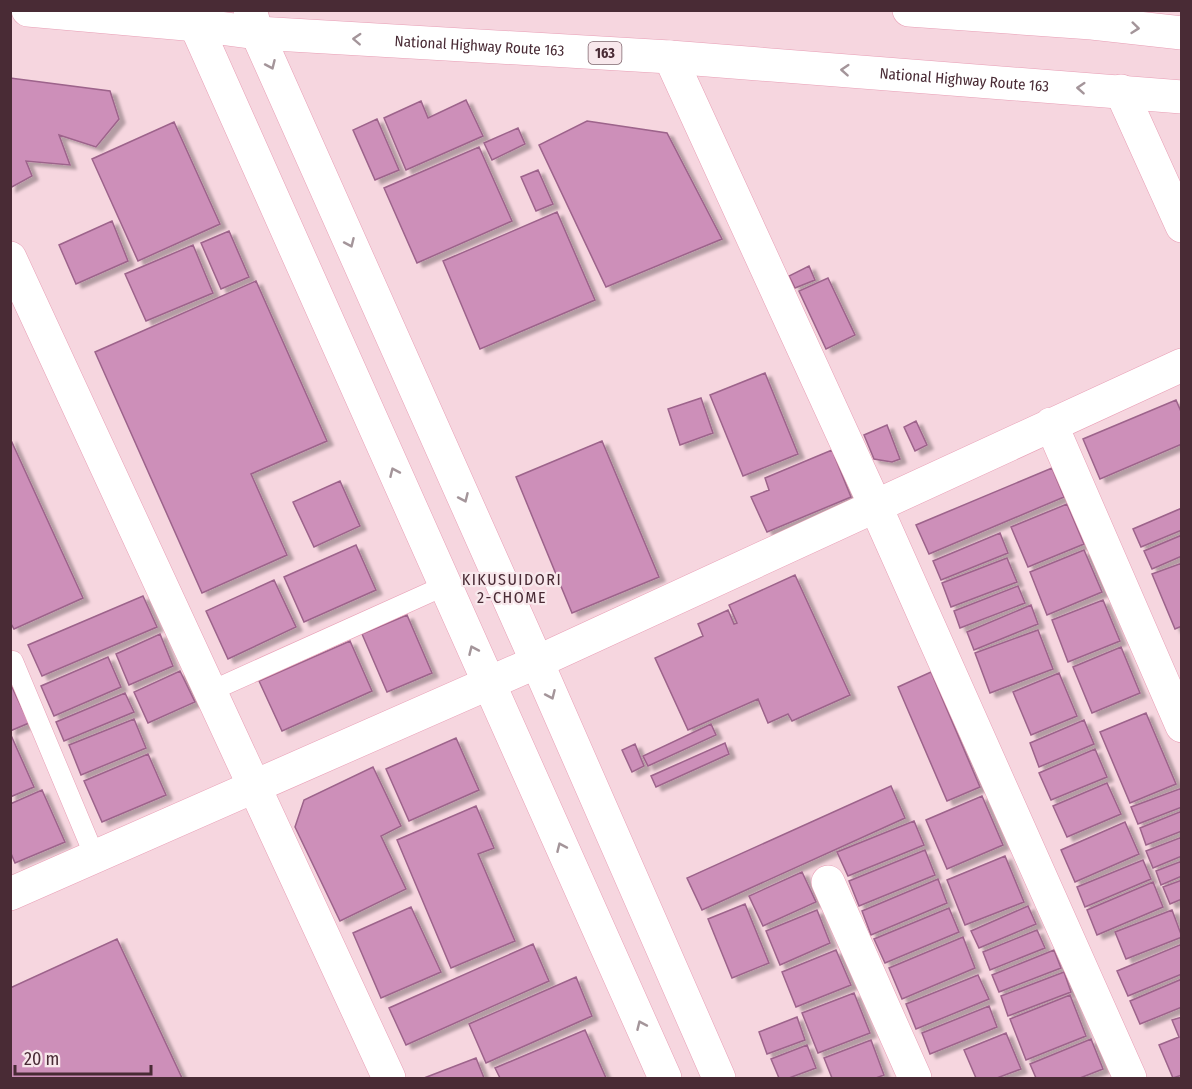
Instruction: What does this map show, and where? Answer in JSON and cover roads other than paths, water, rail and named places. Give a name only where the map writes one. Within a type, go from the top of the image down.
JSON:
[{"type":"main road","name":"National Highway Route 163","points":[[28,10],[253,22],[1182,97]]},
{"type":"main road","points":[[909,10],[1089,17],[1182,33]]},
{"type":"main road","points":[[193,18],[665,1078]]},
{"type":"main road","points":[[253,22],[537,662],[718,1078]]},
{"type":"main road","points":[[670,57],[875,505],[1130,1078]]},
{"type":"main road","points":[[1121,91],[1182,226]]},
{"type":"main road","points":[[10,258],[389,1078]]},
{"type":"main road","points":[[10,894],[537,662],[1182,365]]},
{"type":"main road","points":[[1051,424],[1182,726]]},
{"type":"main road","points":[[828,882],[915,1078]]},
{"type":"lane","points":[[210,691],[444,586]]},
{"type":"lane","points":[[13,661],[95,857]]},
{"type":"district","name":"KIKUSUIDORI 2-CHOME","points":[[512,588]]}]
